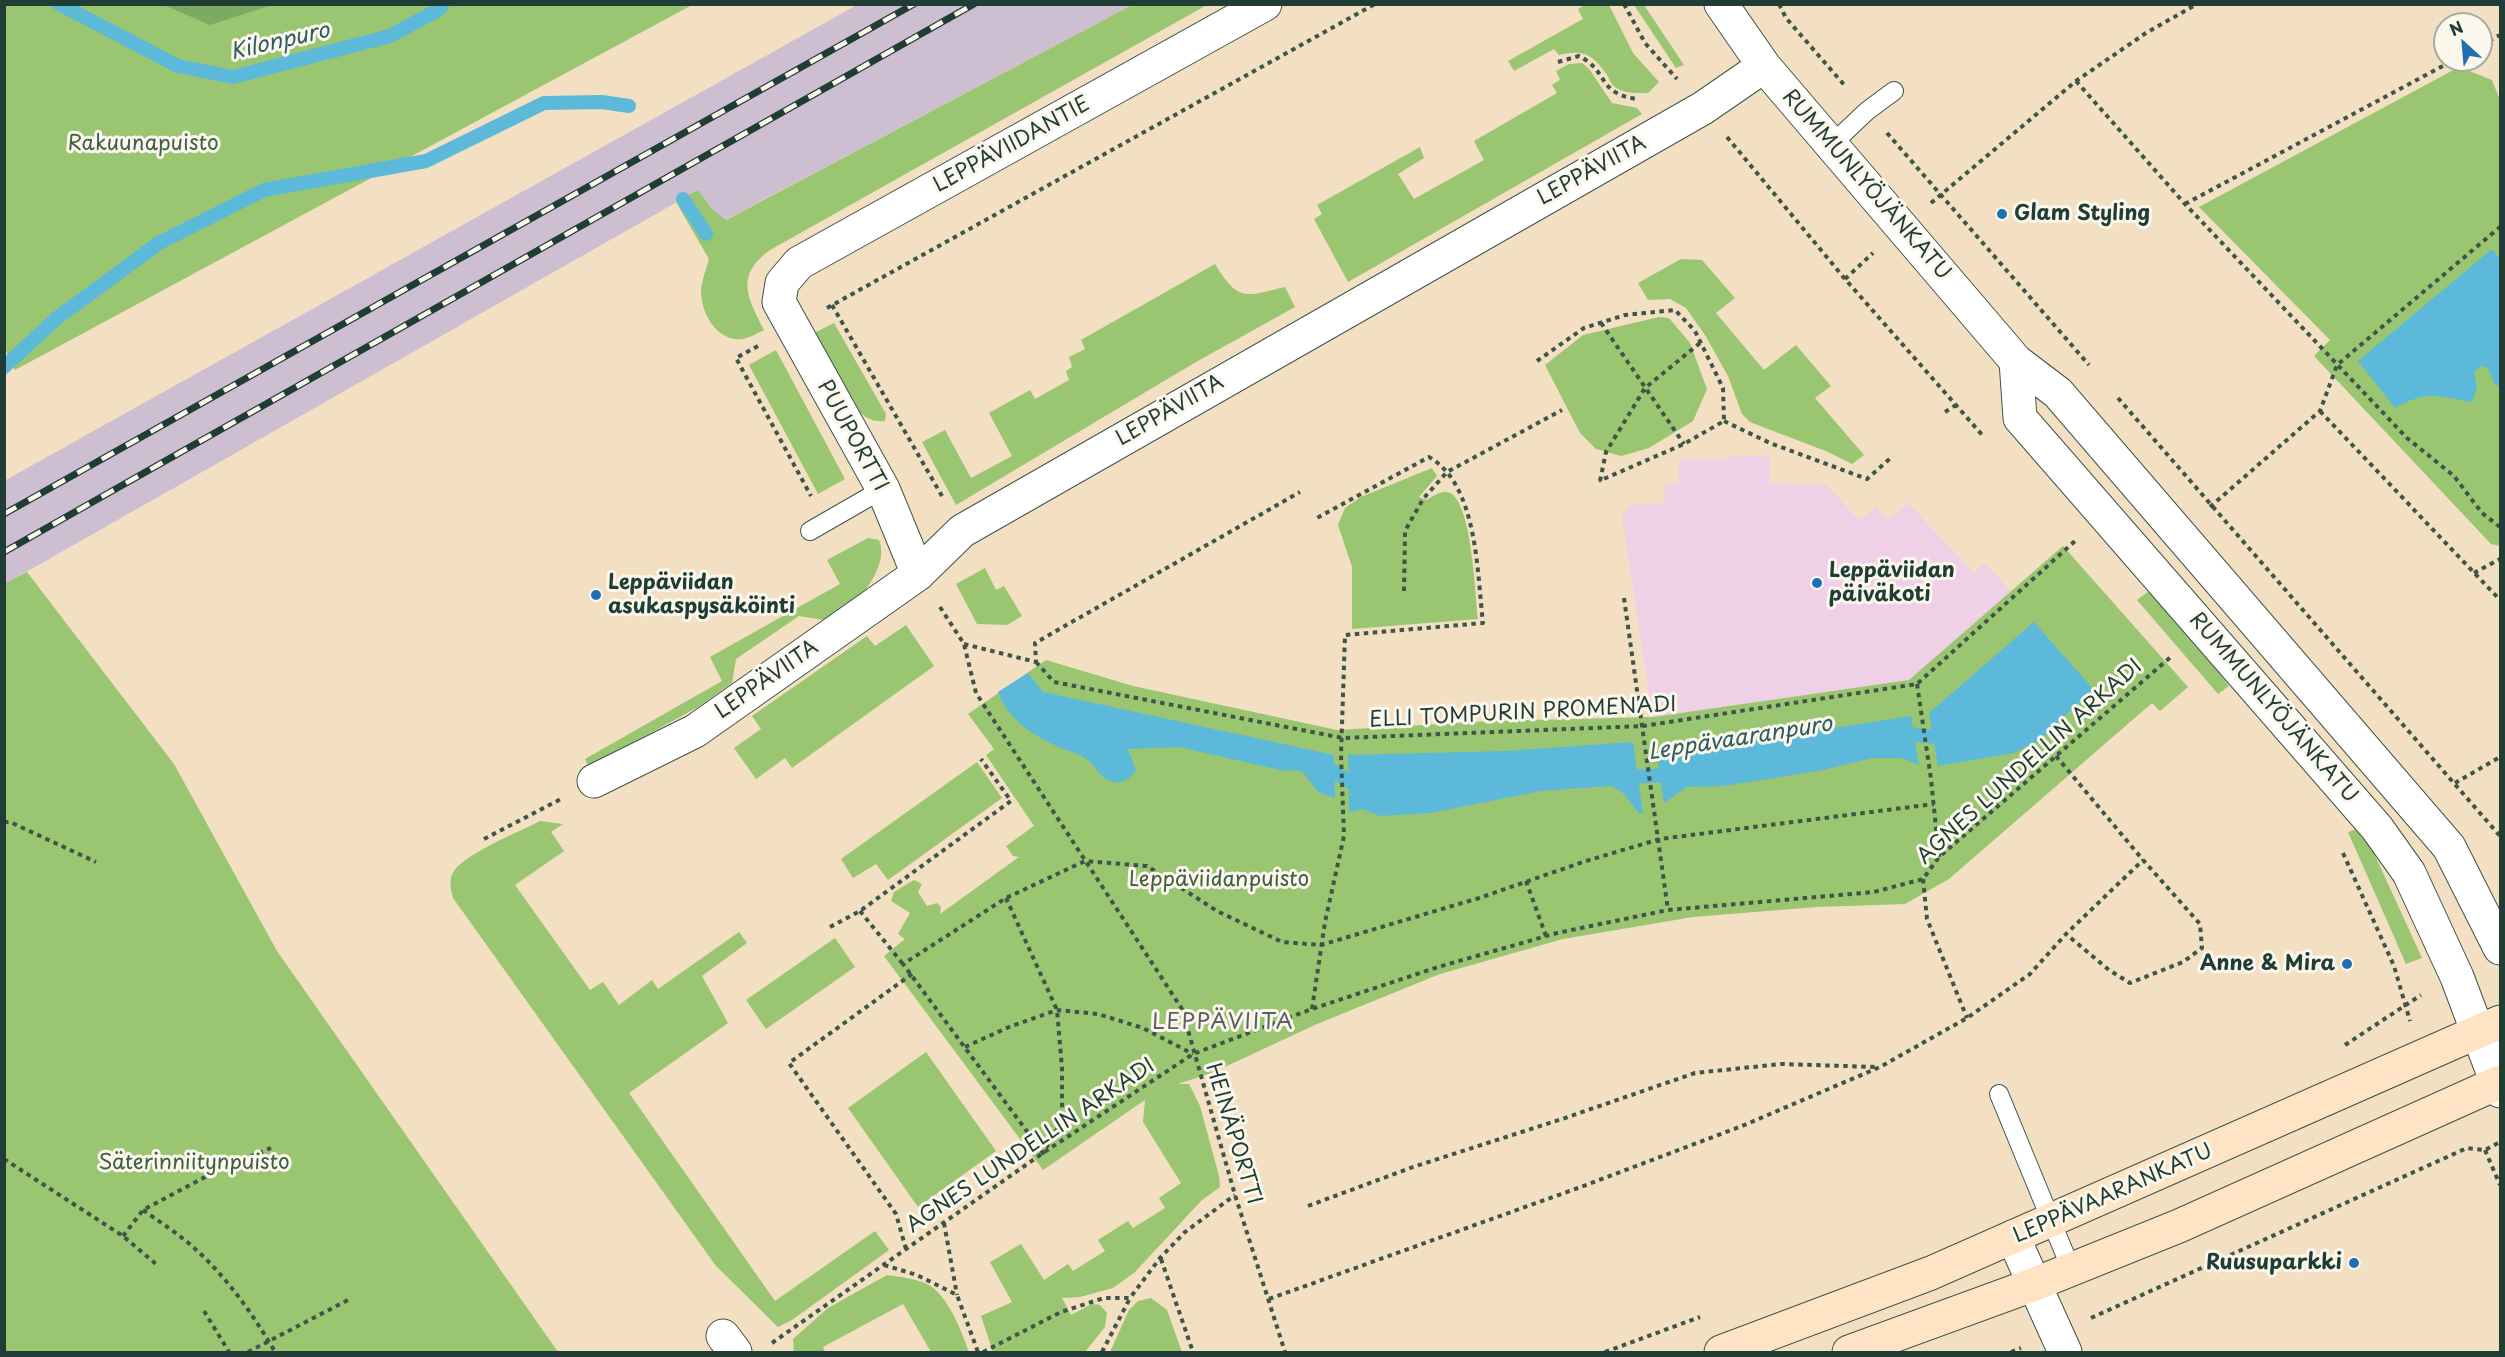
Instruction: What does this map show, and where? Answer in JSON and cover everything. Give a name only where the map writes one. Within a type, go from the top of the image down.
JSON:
[{"type":"main road","name":"LEPPÄVAARANKATU","points":[[1721,1353],[1931,1274],[2489,1027]]},
{"type":"main road","points":[[1849,1353],[2035,1284],[2179,1226],[2499,1086]]},
{"type":"street","name":"LEPPÄVIIDANTIE","points":[[785,315],[782,283],[799,263],[1266,4]]},
{"type":"street","name":"RUMMUNLYÖJÄNKATU","points":[[1721,4],[1764,66],[2016,361],[2058,393],[2449,847],[2500,948]]},
{"type":"street","name":"LEPPÄVIITA","points":[[594,781],[695,731],[918,574],[962,531],[1703,108],[1764,66]]},
{"type":"street","name":"PUUPORTTI","points":[[785,315],[883,489],[918,574]]},
{"type":"street","name":"RUMMUNLYÖJÄNKATU","points":[[2016,361],[2020,418],[2377,828],[2409,873],[2457,977],[2489,1027],[2499,1086]]},
{"type":"street","points":[[2013,1237],[2061,1343]]},
{"type":"lane","points":[[1831,145],[1867,111],[1894,91]]},
{"type":"lane","points":[[818,527],[883,489]]},
{"type":"lane","points":[[1999,1094],[2072,1269]]},
{"type":"path","points":[[785,315],[832,305],[1376,4]]},
{"type":"path","points":[[1624,4],[1645,43],[1703,108],[1845,279],[1986,439]]},
{"type":"path","points":[[1779,4],[1786,18],[2096,372]]},
{"type":"path","points":[[1845,279],[1902,227],[2076,81],[2146,33],[2197,4]]},
{"type":"path","points":[[1558,62],[1579,56],[1592,63],[1611,91],[1622,97],[1639,99]]},
{"type":"path","points":[[2185,204],[2433,71]]},
{"type":"path","points":[[2076,81],[2185,204],[2337,365],[2407,438],[2454,476],[2482,513],[2500,526]]},
{"type":"path","points":[[2212,506],[2320,411],[2337,365],[2500,227]]},
{"type":"path","points":[[832,305],[962,531]]},
{"type":"path","points":[[1537,361],[1584,328],[1624,315],[1675,310],[1695,331],[1723,388],[1724,421]]},
{"type":"path","points":[[1601,323],[1684,444]]},
{"type":"path","points":[[1700,342],[1646,388],[1606,452],[1599,482],[1684,444],[1724,421]]},
{"type":"path","points":[[736,358],[818,527]]},
{"type":"path","points":[[2111,390],[2500,836]]},
{"type":"path","points":[[1945,412],[1956,405]]},
{"type":"path","points":[[1404,591],[1405,531],[1423,499],[1447,472],[1562,410]]},
{"type":"path","points":[[2320,411],[2500,600]]},
{"type":"path","points":[[1724,421],[1770,443],[1867,479],[1893,456]]},
{"type":"path","points":[[1312,1009],[1325,922],[1344,836],[1341,755],[1345,635],[1483,623],[1470,519],[1454,482],[1440,464],[1429,457],[1315,519]]},
{"type":"path","points":[[964,644],[1036,662],[1035,643],[1300,492]]},
{"type":"path","points":[[2068,532],[2083,548]]},
{"type":"path","points":[[1939,857],[1931,779],[1917,684],[2076,540]]},
{"type":"path","points":[[2474,573],[2500,559]]},
{"type":"path","name":"HEINÄPORTTI","points":[[918,574],[964,644],[976,693],[1182,1009],[1235,1196],[1285,1353]]},
{"type":"path","points":[[1624,598],[1660,839],[1668,909]]},
{"type":"path","points":[[2166,646],[2180,663]]},
{"type":"path","name":"AGNES LUNDELLIN ARKADI","points":[[769,1346],[1043,1153],[1193,1054],[1312,1009],[1437,967],[1546,936],[1668,909],[1874,892],[1923,879],[1939,857],[2173,655]]},
{"type":"path","name":"ELLI TOMPURIN PROMENADI","points":[[1036,662],[1054,682],[1343,738],[1642,726],[1917,684]]},
{"type":"path","points":[[2056,756],[2200,924],[2202,948],[2183,962],[2130,983],[2109,970],[2066,934]]},
{"type":"path","points":[[2455,783],[2500,758]]},
{"type":"path","points":[[830,927],[860,911],[1011,801],[981,759]]},
{"type":"path","points":[[484,839],[594,781]]},
{"type":"path","points":[[903,964],[1005,898],[1086,861],[1148,866],[1216,911],[1282,942],[1321,945],[1468,902],[1526,881],[1660,839],[1934,804]]},
{"type":"path","points":[[4,822],[10,822],[96,862]]},
{"type":"path","points":[[2342,848],[2394,966],[2404,1007]]},
{"type":"path","points":[[1269,1299],[1578,1188],[1742,1126],[1880,1067],[1967,1018],[2030,974],[2066,934],[2143,860]]},
{"type":"path","points":[[1923,879],[1927,919],[1967,1018]]},
{"type":"path","points":[[1526,881],[1546,936]]},
{"type":"path","points":[[860,911],[912,974],[1043,1153],[1062,1121],[1062,1068],[1057,1010],[1005,898]]},
{"type":"path","points":[[906,1249],[896,1214],[789,1063],[912,974]]},
{"type":"path","points":[[965,1047],[1009,1027],[1057,1010],[1098,1014],[1143,1028],[1193,1054]]},
{"type":"path","points":[[1308,1206],[1413,1167],[1695,1073],[1781,1064],[1880,1067]]},
{"type":"path","points":[[2011,1353],[2061,1343],[2467,1148],[2485,1150],[2500,1142]]},
{"type":"path","points":[[123,1236],[143,1210],[222,1168],[271,1148]]},
{"type":"path","points":[[2485,1150],[2500,1185]]},
{"type":"path","points":[[4,1159],[123,1236],[156,1264]]},
{"type":"path","points":[[1102,1353],[1130,1298],[1160,1258],[1185,1232],[1235,1196]]},
{"type":"path","points":[[143,1210],[192,1246],[225,1280],[246,1306],[275,1353]]},
{"type":"path","points":[[944,1223],[957,1295],[978,1353]]},
{"type":"path","points":[[1160,1258],[1193,1353]]},
{"type":"path","points":[[884,1265],[917,1275],[957,1295]]},
{"type":"path","points":[[983,1353],[1061,1312],[1104,1298],[1130,1298]]},
{"type":"path","points":[[248,1353],[348,1299]]},
{"type":"path","points":[[204,1311],[229,1353]]},
{"type":"shaded area","points":[[857,5],[1132,5],[725,220],[713,210],[698,190],[5,584],[4,481]]},
{"type":"shaded area","name":"Leppäviidan päiväkoti","points":[[1730,456],[1770,456],[1770,483],[1825,484],[1860,521],[1876,507],[1889,520],[1908,503],[1974,573],[1985,563],[2011,592],[1909,680],[1653,717],[1622,517],[1630,505],[1664,503],[1665,483],[1679,483],[1679,459],[1730,459]]},
{"type":"green space","points":[[1587,4],[1609,5],[1633,53],[1659,82],[1648,93],[1622,91],[1613,85],[1597,62],[1581,53],[1559,55],[1554,49],[1514,71],[1508,61],[1583,19],[1578,9]]},
{"type":"green space","name":"Rakuunapuisto","points":[[5,5],[692,5],[15,370],[5,349]]},
{"type":"green space","points":[[164,5],[272,5],[210,25]]},
{"type":"green space","points":[[1132,5],[1207,5],[770,250],[759,259],[748,278],[749,297],[764,330],[751,337],[733,339],[718,331],[712,324],[704,308],[701,291],[709,259],[676,202],[698,190],[713,210],[726,220]]},
{"type":"green space","points":[[1634,5],[1644,5],[1684,65],[1676,68]]},
{"type":"green space","points":[[1582,63],[1589,69],[1612,103],[1637,108],[1642,114],[1348,282],[1314,219],[1322,214],[1317,205],[1420,147],[1424,158],[1398,174],[1414,199],[1484,160],[1474,141],[1557,93],[1552,85],[1560,80],[1556,71],[1569,64]]},
{"type":"green space","points":[[2450,72],[2472,72],[2492,80],[2500,100],[2500,546],[2491,544],[2314,356],[2330,340],[2199,207]]},
{"type":"green space","points":[[1681,259],[1702,260],[1735,298],[1716,313],[1764,370],[1796,345],[1831,386],[1815,398],[1864,455],[1852,464],[1828,452],[1750,422],[1742,414],[1728,376],[1705,335],[1686,308],[1670,299],[1648,300],[1638,283]]},
{"type":"green space","points":[[1215,264],[1223,277],[1237,291],[1252,294],[1285,287],[1295,307],[1196,362],[956,505],[922,442],[945,430],[971,478],[1012,456],[989,413],[1030,390],[1035,399],[1069,380],[1066,371],[1072,367],[1069,357],[1085,349],[1081,340]]},
{"type":"green space","points":[[1659,317],[1669,318],[1690,343],[1707,389],[1693,421],[1649,448],[1621,456],[1596,449],[1580,433],[1545,365],[1583,335]]},
{"type":"green space","points":[[834,323],[886,414],[885,421],[868,418],[854,407],[814,333]]},
{"type":"green space","points":[[776,350],[845,479],[818,494],[749,365]]},
{"type":"green space","points":[[1432,468],[1437,476],[1419,497],[1427,500],[1436,494],[1447,492],[1453,495],[1459,504],[1471,553],[1478,619],[1352,629],[1352,567],[1338,525],[1345,508],[1361,497]]},
{"type":"green space","points":[[868,538],[879,540],[881,559],[873,578],[858,597],[824,620],[799,616],[736,659],[732,683],[698,707],[589,767],[585,759],[722,681],[710,657],[840,584],[827,560]]},
{"type":"green space","name":"Leppäviidanpuisto","points":[[2063,546],[2188,687],[2160,711],[2152,703],[1949,879],[1905,904],[1817,907],[1693,917],[1563,939],[1440,974],[1317,1024],[1214,1072],[1178,1084],[1189,1084],[1200,1106],[1220,1187],[1201,1201],[1135,1272],[1113,1288],[1080,1297],[1062,1298],[1071,1315],[1092,1304],[1100,1305],[1107,1313],[1105,1327],[1085,1352],[993,1352],[981,1316],[1012,1302],[990,1262],[1021,1244],[1044,1280],[1068,1264],[1073,1271],[1105,1251],[1098,1240],[1128,1221],[1133,1228],[1165,1208],[1159,1198],[1181,1183],[1143,1122],[1145,1100],[1043,1170],[884,956],[905,939],[898,934],[910,913],[891,901],[894,892],[914,880],[922,884],[918,892],[927,906],[937,903],[941,907],[940,914],[1019,857],[1013,856],[1006,846],[1034,826],[986,755],[994,749],[968,714],[1046,660],[1133,686],[1337,730],[1489,721],[1653,717],[1909,680]]},
{"type":"green space","points":[[985,568],[996,590],[1004,586],[1022,616],[1007,625],[977,624],[956,584]]},
{"type":"green space","name":"Säterinniitynpuisto","points":[[27,572],[174,764],[277,951],[558,1352],[5,1352],[4,584]]},
{"type":"green space","points":[[2154,587],[2229,686],[2218,694],[2137,600]]},
{"type":"green space","points":[[906,625],[934,666],[792,768],[785,758],[756,779],[734,748],[761,729],[752,716],[867,636],[875,646]]},
{"type":"green space","points":[[977,762],[1002,798],[888,880],[876,864],[853,878],[841,859]]},
{"type":"green space","points":[[540,821],[563,824],[551,832],[564,851],[515,885],[590,990],[603,982],[619,1005],[652,980],[658,989],[739,932],[747,943],[702,976],[728,1023],[629,1093],[775,1301],[875,1231],[889,1250],[792,1320],[778,1327],[716,1266],[453,898],[451,877],[460,864],[494,843]]},
{"type":"green space","points":[[2362,827],[2422,958],[2406,964],[2348,832]]},
{"type":"green space","points":[[835,938],[855,967],[766,1029],[746,1000]]},
{"type":"green space","points":[[926,1052],[996,1151],[918,1207],[848,1108]]},
{"type":"green space","points":[[887,1275],[922,1282],[932,1287],[955,1317],[969,1352],[931,1352],[903,1304],[823,1347],[825,1352],[794,1352],[793,1339],[828,1308]]},
{"type":"green space","points":[[1151,1298],[1167,1310],[1182,1352],[1110,1352],[1129,1310],[1138,1301]]},
{"type":"water","points":[[2492,249],[2500,259],[2500,370],[2496,371],[2482,366],[2474,372],[2477,387],[2472,402],[2432,396],[2415,399],[2395,408],[2358,361]]},
{"type":"water","points":[[2034,622],[2093,689],[2041,739],[2014,753],[1938,766],[1929,713]]},
{"type":"water","points":[[1028,673],[1043,692],[1334,755],[1335,798],[1318,792],[1302,771],[1280,770],[1179,747],[1128,749],[1136,770],[1128,779],[1111,781],[1103,777],[1085,758],[1040,738],[1022,726],[1008,710],[998,692]]},
{"type":"water","points":[[1911,716],[1919,765],[1902,758],[1873,758],[1818,771],[1723,786],[1687,787],[1664,803],[1657,756]]},
{"type":"water","points":[[1633,742],[1643,814],[1639,813],[1622,792],[1611,786],[1541,791],[1430,813],[1380,816],[1363,809],[1349,812],[1348,755],[1506,751]]},
{"type":"waterway","name":"Kilonpuro","points":[[59,4],[178,66],[233,77],[390,36],[438,10],[443,4]]},
{"type":"waterway","points":[[4,367],[57,318],[159,243],[264,190],[426,161],[544,103],[602,102],[629,106]]},
{"type":"waterway","name":"Leppävaaranpuro","points":[[683,199],[706,234]]},
{"type":"waterway","name":"Leppävaaranpuro","points":[[2490,356],[2500,379]]},
{"type":"waterway","name":"Leppävaaranpuro","points":[[1896,733],[1949,738]]},
{"type":"waterway","name":"Leppävaaranpuro","points":[[1317,766],[1334,772],[1364,790]]},
{"type":"waterway","name":"Leppävaaranpuro","points":[[1621,777],[1677,775]]},
{"type":"railway","points":[[4,514],[914,4]]},
{"type":"railway","points":[[4,552],[974,4]]},
{"type":"place","name":"Glam Styling","points":[[2002,214]]},
{"type":"place","name":"Leppäviidan päiväkoti","points":[[1817,583]]},
{"type":"place","name":"Leppäviidan asukaspysäköinti","points":[[596,595]]},
{"type":"place","name":"Anne & Mira","points":[[2347,964]]},
{"type":"place","name":"Ruusuparkki","points":[[2354,1263]]},
{"type":"district","name":"LEPPÄVIITA","points":[[1223,1023]]}]
